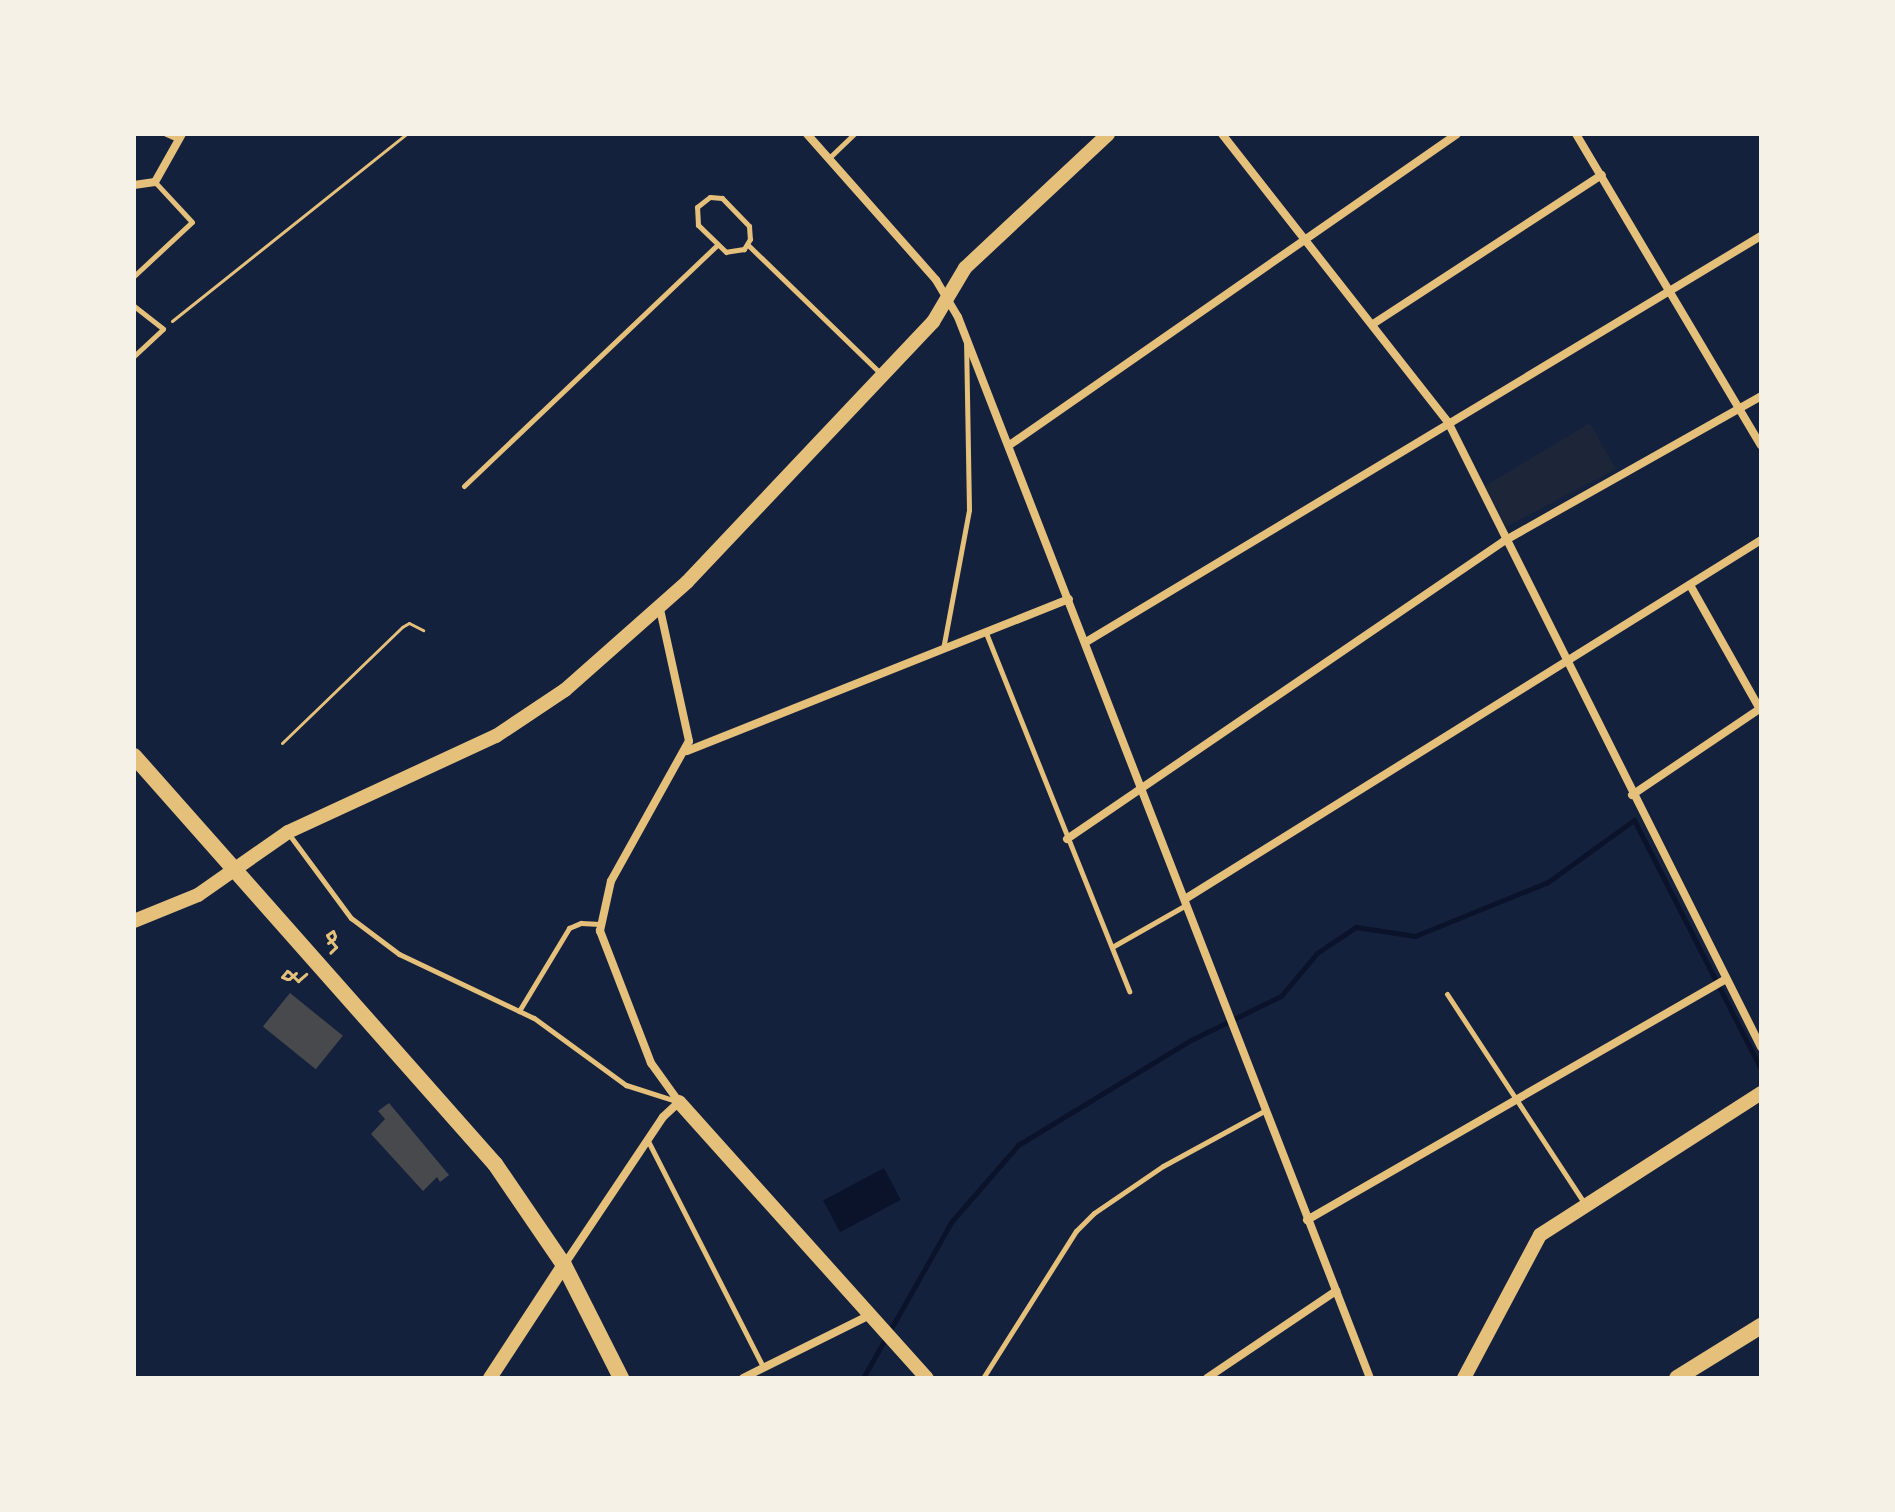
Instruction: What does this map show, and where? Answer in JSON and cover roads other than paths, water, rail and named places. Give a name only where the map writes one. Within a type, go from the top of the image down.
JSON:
[{"type":"main road","points":[[134,756],[232,870],[470,1132],[564,1265],[621,1378]]},
{"type":"main road","points":[[1677,1378],[1761,1326]]},
{"type":"street","points":[[807,134],[948,297],[967,337],[1011,444],[1264,1111],[1370,1378]]},
{"type":"street","points":[[134,921],[179,905],[288,832],[412,779],[519,723],[565,690],[687,582],[933,322],[965,268],[1108,134]]},
{"type":"street","points":[[1222,134],[1307,238],[1449,424],[1504,541],[1761,1047]]},
{"type":"street","points":[[1011,444],[1457,134]]},
{"type":"street","points":[[1576,134],[1672,289],[1761,445]]},
{"type":"street","points":[[134,185],[155,182],[180,137]]},
{"type":"street","points":[[1373,324],[1602,175]]},
{"type":"street","points":[[1086,642],[1761,236]]},
{"type":"street","points":[[1067,839],[1504,541],[1761,396]]},
{"type":"street","points":[[1186,902],[1761,540]]},
{"type":"street","points":[[1632,795],[1760,709],[1690,585]]},
{"type":"street","points":[[687,751],[1069,599]]},
{"type":"street","points":[[659,605],[689,728],[687,751],[611,881],[600,924],[606,953],[651,1063],[679,1102],[927,1378]]},
{"type":"street","points":[[1307,1220],[1725,980]]},
{"type":"street","points":[[1464,1378],[1522,1259],[1540,1235],[1761,1093]]},
{"type":"street","points":[[490,1378],[647,1140],[679,1102]]},
{"type":"street","points":[[1207,1378],[1336,1291]]},
{"type":"street","points":[[743,1378],[875,1319]]},
{"type":"lane","points":[[166,134],[180,137]]},
{"type":"lane","points":[[829,158],[854,134]]},
{"type":"lane","points":[[134,276],[192,222],[155,182]]},
{"type":"lane","points":[[748,245],[732,253],[717,245],[696,219],[697,207],[710,197],[722,198],[749,226],[748,245],[883,375]]},
{"type":"lane","points":[[464,486],[717,245]]},
{"type":"lane","points":[[134,306],[163,329],[134,356]]},
{"type":"lane","points":[[943,649],[969,510],[967,337]]},
{"type":"lane","points":[[986,632],[1129,991]]},
{"type":"lane","points":[[288,832],[357,923],[399,954],[519,1011],[626,1085],[679,1102]]},
{"type":"lane","points":[[1112,947],[1186,902]]},
{"type":"lane","points":[[519,1011],[569,928],[581,923],[600,924]]},
{"type":"lane","points":[[1447,994],[1585,1205]]},
{"type":"lane","points":[[983,1378],[1076,1231],[1094,1213],[1163,1166],[1264,1111]]},
{"type":"lane","points":[[647,1140],[763,1368]]},
{"type":"waterway","points":[[863,1378],[952,1221],[1018,1145],[1191,1040],[1281,996],[1317,953],[1356,927],[1415,936],[1548,882],[1634,820],[1761,1069]]}]
